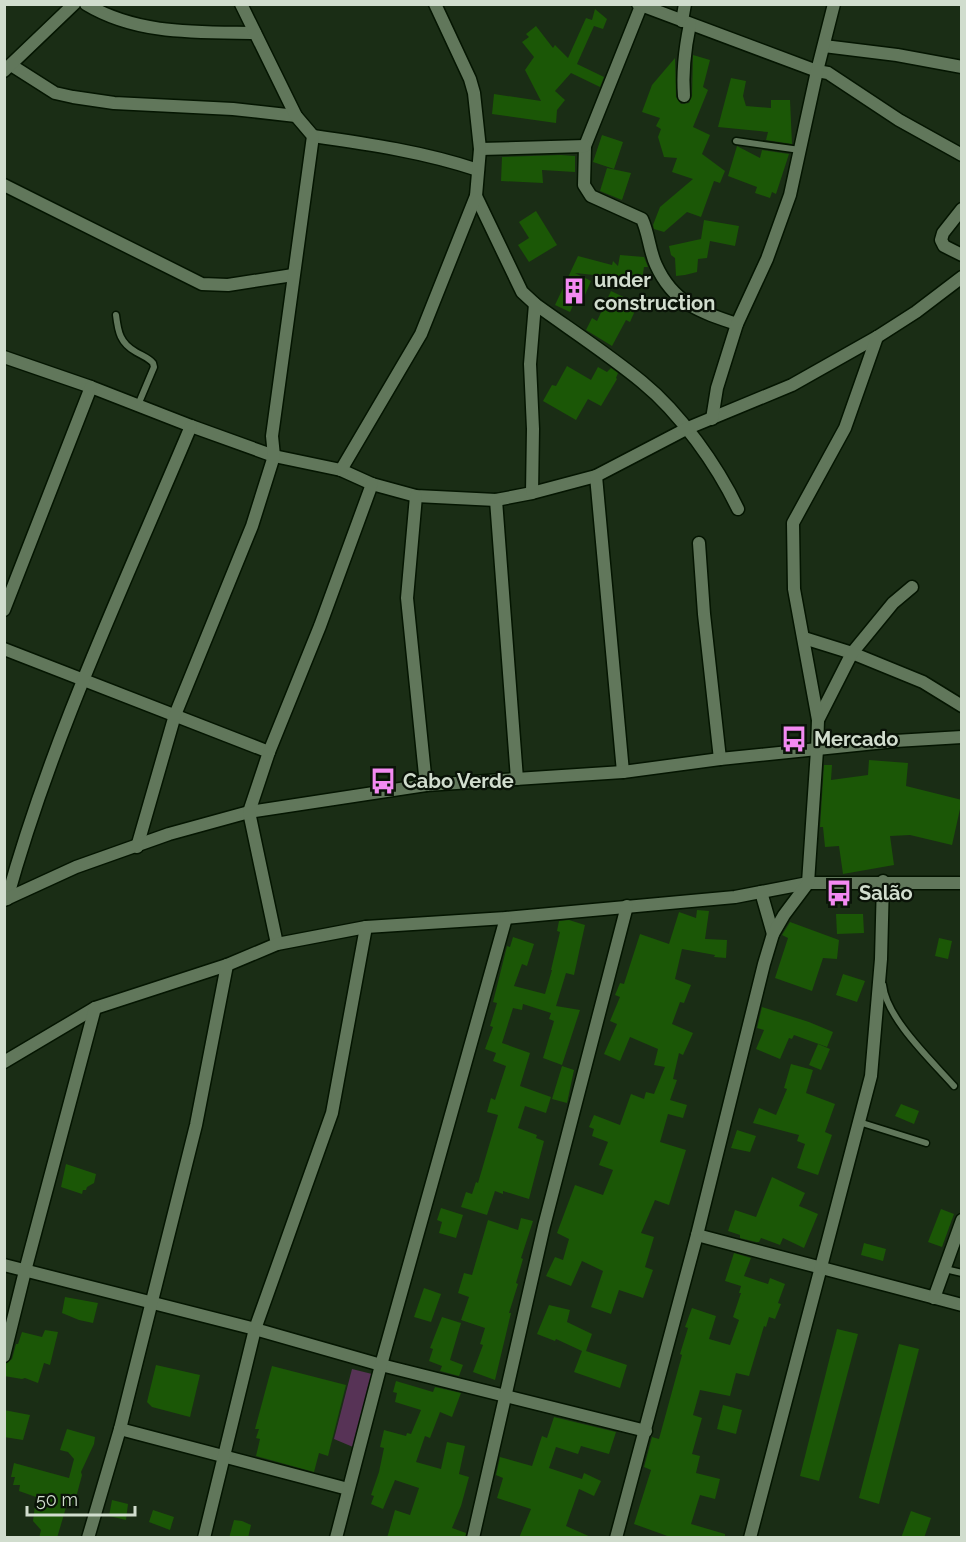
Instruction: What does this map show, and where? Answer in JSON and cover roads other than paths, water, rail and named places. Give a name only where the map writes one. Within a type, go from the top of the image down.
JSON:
[{"type":"street","points":[[74,4],[8,68],[55,93],[73,97],[114,103],[233,109],[296,116]]},
{"type":"street","points":[[86,4],[123,21],[180,32],[255,33]]},
{"type":"street","points":[[241,4],[296,116],[313,136],[380,146],[450,161],[478,170]]},
{"type":"street","points":[[341,470],[421,334],[476,196],[480,149],[474,93],[470,79],[435,4]]},
{"type":"street","points":[[684,96],[685,4]]},
{"type":"street","points":[[712,419],[717,388],[737,324],[771,248],[790,195],[816,71],[834,4]]},
{"type":"street","points":[[737,324],[699,311],[687,304],[670,288],[655,264],[642,219],[591,196],[584,185],[585,146],[640,5],[816,71],[828,73],[899,120],[962,155]]},
{"type":"street","points":[[824,46],[897,55],[962,68]]},
{"type":"street","points":[[136,847],[176,715],[252,526],[274,456],[272,436],[313,136]]},
{"type":"street","points":[[480,149],[585,146]]},
{"type":"street","points":[[4,185],[202,284],[228,285],[293,275]]},
{"type":"street","points":[[476,196],[522,292],[643,383],[688,428],[727,486],[738,509]]},
{"type":"street","points":[[962,209],[943,233],[941,240],[944,246],[962,255]]},
{"type":"street","points":[[4,357],[92,387],[274,456],[341,470],[372,484],[416,496],[495,500],[596,476],[688,428],[792,385],[877,337],[916,312],[962,277]]},
{"type":"street","points":[[532,493],[533,429],[530,364],[535,304]]},
{"type":"street","points":[[616,1538],[697,1235],[773,934],[808,883],[818,720],[794,589],[793,523],[845,428],[877,337]]},
{"type":"street","points":[[4,610],[92,387]]},
{"type":"street","points":[[6,899],[23,839],[84,680],[191,426]]},
{"type":"street","points":[[596,476],[623,772]]},
{"type":"street","points":[[277,944],[249,812],[269,752],[320,626],[372,484]]},
{"type":"street","points":[[416,496],[407,598],[426,785]]},
{"type":"street","points":[[495,500],[517,780]]},
{"type":"street","points":[[699,543],[704,614],[720,759]]},
{"type":"street","points":[[818,720],[852,653],[893,603],[912,587]]},
{"type":"street","points":[[804,638],[852,653],[923,682],[962,706]]},
{"type":"street","points":[[4,650],[269,752]]},
{"type":"street","points":[[6,899],[76,867],[169,834],[249,812],[426,785],[623,772],[720,759],[895,741],[962,737]]},
{"type":"street","points":[[750,1538],[871,1076],[882,959],[883,882]]},
{"type":"street","points":[[4,1062],[95,1008],[227,965],[277,944],[366,927],[506,918],[735,897],[808,883],[962,883]]},
{"type":"street","points":[[761,892],[773,934]]},
{"type":"street","points":[[473,1538],[544,1226],[627,906]]},
{"type":"street","points":[[336,1538],[381,1365],[506,918]]},
{"type":"street","points":[[204,1538],[255,1329],[332,1113],[366,927]]},
{"type":"street","points":[[88,1538],[120,1429],[196,1125],[227,965]]},
{"type":"street","points":[[4,1356],[95,1008]]},
{"type":"street","points":[[934,1298],[962,1220]]},
{"type":"street","points":[[697,1235],[962,1305]]},
{"type":"street","points":[[4,1265],[255,1329],[381,1365],[646,1431]]},
{"type":"street","points":[[120,1429],[348,1489]]},
{"type":"lane","points":[[736,141],[801,150]]},
{"type":"lane","points":[[116,315],[121,340],[153,363],[154,367],[138,405]]},
{"type":"lane","points":[[882,959],[887,1003],[914,1041],[954,1086]]},
{"type":"lane","points":[[859,1122],[926,1143]]},
{"type":"lane","points":[[944,1268],[962,1273]]},
{"type":"place","name":"under construction","points":[[574,291]]},
{"type":"place","name":"Mercado","points":[[794,739]]},
{"type":"place","name":"Cabo Verde","points":[[383,781]]},
{"type":"place","name":"Salão","points":[[839,893]]}]
